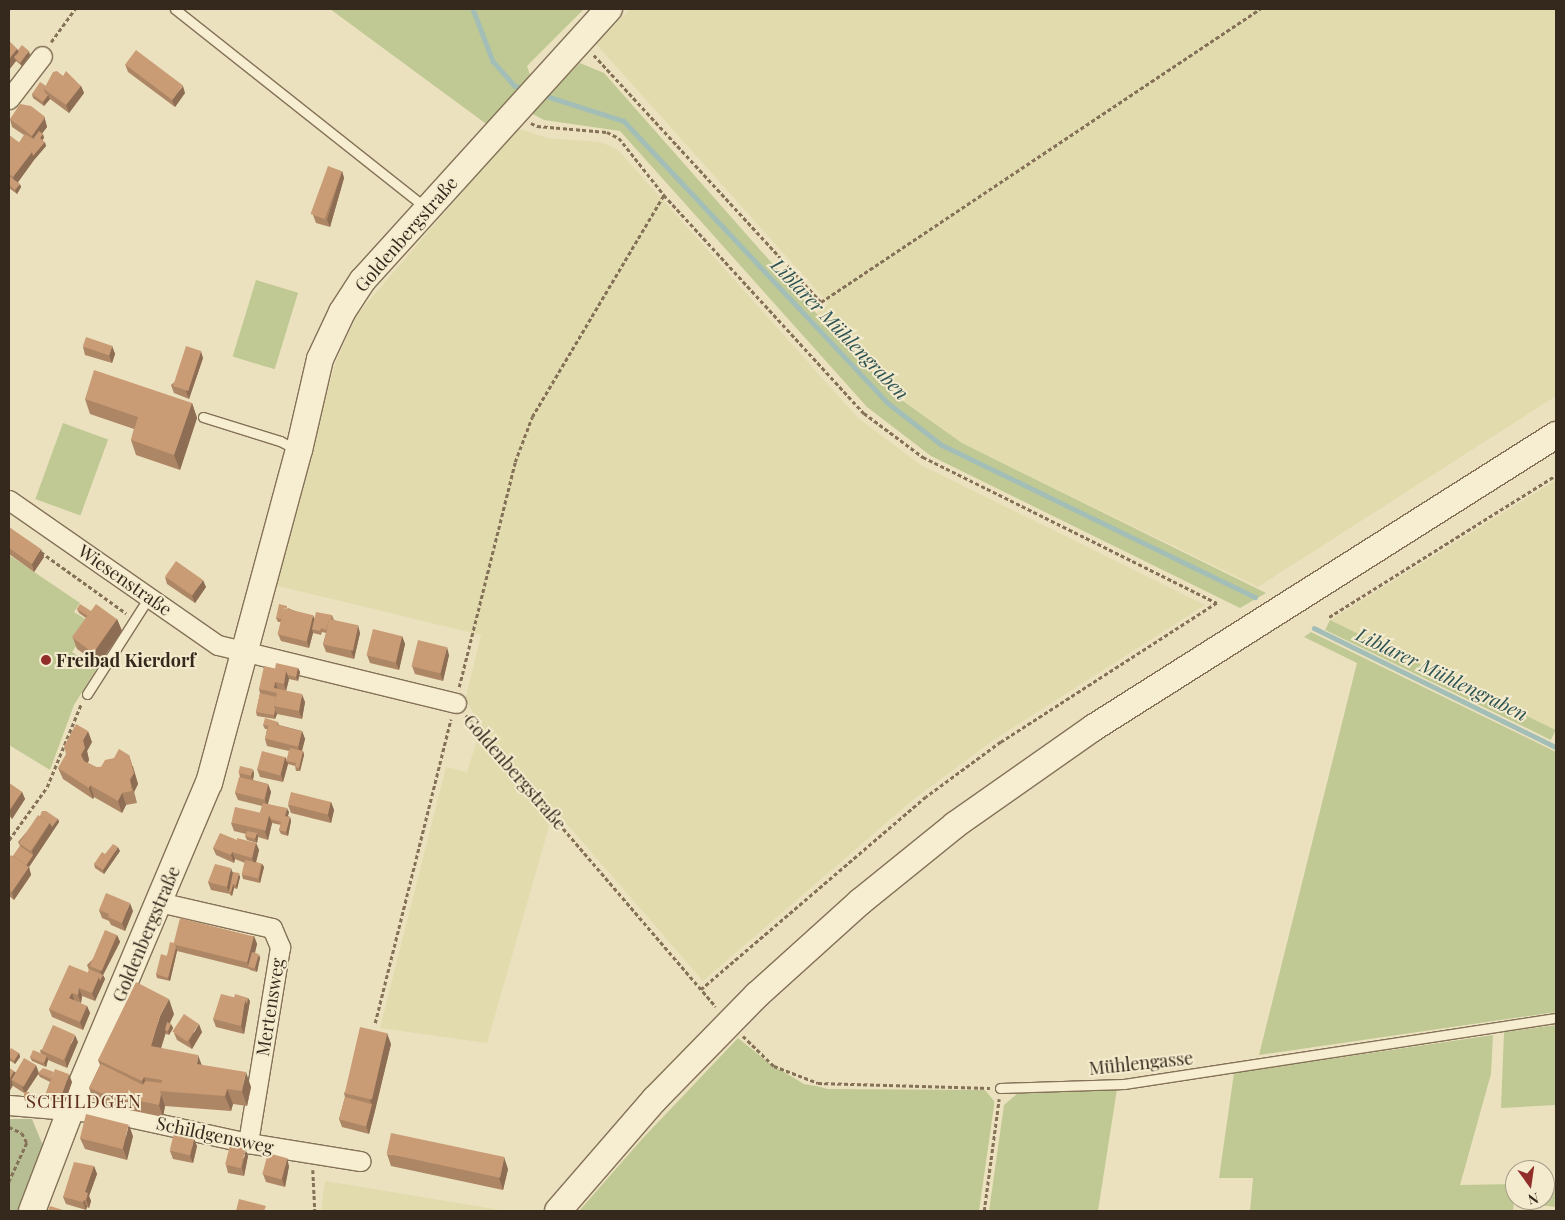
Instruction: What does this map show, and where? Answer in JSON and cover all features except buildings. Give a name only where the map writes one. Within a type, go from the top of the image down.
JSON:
[{"type":"street","name":"Goldenbergstraße","points":[[32,1211],[71,1109],[209,784],[299,450],[320,359],[342,312],[363,280],[426,208],[609,9]]},
{"type":"street","points":[[9,99],[42,56]]},
{"type":"street","points":[[558,1211],[655,1098],[757,995],[860,902],[955,825],[1093,728],[1556,435]]},
{"type":"street","name":"Wiesenstraße","points":[[9,500],[218,645],[245,651]]},
{"type":"street","name":"Goldenbergstraße","points":[[245,651],[456,703]]},
{"type":"street","name":"Mertensweg","points":[[159,902],[272,928],[280,947],[248,1143]]},
{"type":"street","name":"Schildgensweg","points":[[9,1105],[115,1114],[248,1143],[311,1155],[361,1161]]},
{"type":"lane","points":[[175,9],[426,208]]},
{"type":"lane","points":[[203,417],[280,441],[299,450]]},
{"type":"lane","points":[[87,694],[149,597]]},
{"type":"lane","name":"Mühlengasse","points":[[1000,1088],[1124,1084],[1556,1018]]},
{"type":"path","points":[[42,56],[74,10],[69,9]]},
{"type":"path","points":[[580,40],[821,302],[1260,9]]},
{"type":"path","points":[[516,111],[537,126],[607,132],[619,138],[664,195],[864,413],[923,457],[1216,602],[1001,742],[926,797],[701,990]]},
{"type":"path","points":[[375,1022],[515,462],[532,416],[664,195]]},
{"type":"path","points":[[1329,617],[1556,475]]},
{"type":"path","points":[[40,552],[135,619]]},
{"type":"path","points":[[9,840],[47,787],[78,710],[87,694]]},
{"type":"path","name":"Goldenbergstraße","points":[[456,703],[716,1007]]},
{"type":"path","points":[[741,1034],[774,1066],[818,1083],[1000,1088],[984,1211]]},
{"type":"path","points":[[9,1127],[22,1133],[27,1142],[9,1182]]},
{"type":"path","points":[[311,1155],[315,1211]]},
{"type":"shaded area","points":[[630,9],[1556,9],[1556,396],[1258,587],[962,443],[892,392],[816,313],[829,304],[596,44]]},
{"type":"shaded area","points":[[517,128],[547,138],[601,142],[618,150],[858,418],[921,465],[1205,605],[992,741],[914,799],[703,981],[554,809],[487,1043],[380,1028],[446,767],[467,772],[482,725],[465,700],[481,635],[274,585],[335,364],[356,316]]},
{"type":"shaded area","points":[[1556,480],[1556,730],[1330,620]]},
{"type":"shaded area","points":[[325,1181],[507,1211],[321,1211]]},
{"type":"green space","points":[[330,9],[584,9],[527,66],[530,75],[489,126]]},
{"type":"green space","points":[[580,63],[604,73],[816,313],[892,393],[962,443],[1266,593],[1240,608],[931,456],[867,407],[620,131],[544,120],[529,112]]},
{"type":"green space","points":[[256,280],[298,293],[275,369],[233,357]]},
{"type":"green space","points":[[63,423],[108,439],[80,516],[35,499]]},
{"type":"green space","name":"Freibad Kierdorf","points":[[9,555],[80,603],[74,612],[92,623],[72,652],[97,668],[74,705],[50,770],[9,745]]},
{"type":"green space","points":[[1330,620],[1556,730],[1551,740],[1325,630]]},
{"type":"green space","points":[[1311,632],[1556,752],[1556,1012],[1259,1055],[1357,663],[1304,637]]},
{"type":"green space","points":[[1556,1025],[1556,1105],[1501,1108],[1504,1032]]},
{"type":"green space","points":[[1493,1035],[1491,1074],[1460,1185],[1505,1184],[1505,1210],[1513,1211],[1250,1211],[1253,1178],[1219,1178],[1234,1073]]},
{"type":"green space","points":[[738,1038],[769,1063],[804,1084],[828,1089],[985,1090],[994,1101],[994,1106],[979,1211],[579,1211],[643,1138]]},
{"type":"green space","points":[[1117,1089],[1098,1211],[989,1211],[1004,1105],[1018,1093]]},
{"type":"green space","points":[[9,1119],[32,1119],[44,1148],[18,1211],[9,1211]]},
{"type":"green space","points":[[1555,1184],[1556,1184],[1555,1207]]},
{"type":"waterway","name":"Liblarer Mühlengraben","points":[[473,9],[493,61],[515,86],[524,89]]},
{"type":"waterway","name":"Liblarer Mühlengraben","points":[[543,95],[624,121],[888,403],[942,445],[1255,597]]},
{"type":"waterway","name":"Liblarer Mühlengraben","points":[[1314,628],[1556,747]]},
{"type":"place","name":"Freibad Kierdorf","points":[[46,660]]},
{"type":"district","name":"SCHILDGEN","points":[[84,1101]]}]
